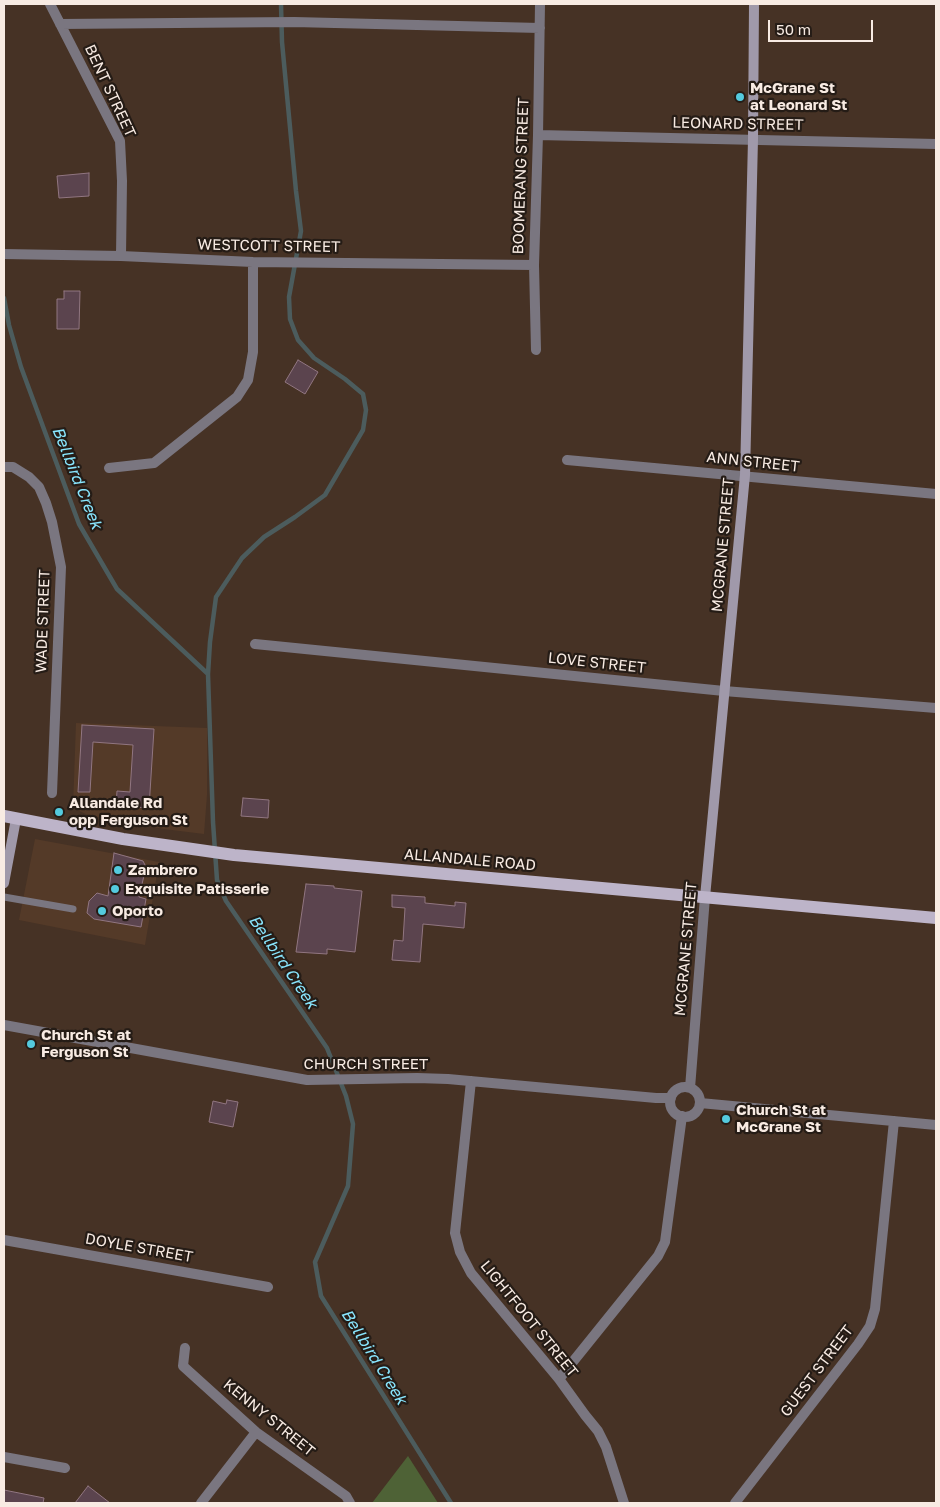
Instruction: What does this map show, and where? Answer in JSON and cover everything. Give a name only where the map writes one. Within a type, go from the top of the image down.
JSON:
[{"type":"main road","name":"ALLANDALE ROAD","points":[[10,818],[190,850],[234,855],[936,918]]},
{"type":"street","name":"BENT STREET","points":[[50,4],[120,141],[122,181],[121,256]]},
{"type":"street","name":"BOOMERANG STREET","points":[[536,350],[534,265],[540,4]]},
{"type":"street","name":"MCGRANE STREET","points":[[690,1088],[705,897],[744,475],[753,139],[754,4]]},
{"type":"street","points":[[60,24],[294,22],[540,28]]},
{"type":"street","name":"LEONARD STREET","points":[[538,135],[936,144]]},
{"type":"street","name":"WESTCOTT STREET","points":[[4,254],[121,256],[253,262],[534,265]]},
{"type":"street","points":[[109,468],[154,463],[237,397],[248,380],[253,352],[253,262]]},
{"type":"street","name":"ANN STREET","points":[[568,460],[936,494]]},
{"type":"street","name":"WADE STREET","points":[[8,467],[29,477],[39,487],[52,522],[61,568],[52,793]]},
{"type":"street","name":"LOVE STREET","points":[[255,644],[724,691],[936,708]]},
{"type":"street","points":[[4,883],[10,818]]},
{"type":"street","name":"CHURCH STREET","points":[[4,1025],[287,1078],[323,1081],[417,1078],[671,1098]]},
{"type":"street","name":"LIGHTFOOT STREET","points":[[471,1081],[455,1233],[460,1252],[471,1273],[560,1379],[598,1431],[606,1447],[624,1503]]},
{"type":"street","points":[[690,1088],[697,1094],[700,1103],[694,1114],[682,1116],[673,1111],[671,1098],[678,1089],[690,1088]]},
{"type":"street","points":[[700,1103],[936,1125]]},
{"type":"street","points":[[560,1379],[658,1256],[665,1242],[682,1116]]},
{"type":"street","name":"GUEST STREET","points":[[735,1503],[870,1326],[875,1309],[894,1121]]},
{"type":"street","name":"DOYLE STREET","points":[[4,1240],[268,1287]]},
{"type":"street","name":"KENNY STREET","points":[[185,1348],[183,1366],[256,1432],[346,1496],[350,1503]]},
{"type":"street","points":[[201,1503],[256,1432]]},
{"type":"street","points":[[4,1457],[65,1468]]},
{"type":"lane","points":[[4,897],[73,909]]},
{"type":"shaded area","points":[[76,723],[207,728],[207,795],[204,834],[164,829],[88,815],[73,808]]},
{"type":"shaded area","points":[[35,839],[159,862],[145,945],[19,920]]},
{"type":"green space","points":[[408,1456],[438,1503],[372,1503]]},
{"type":"building","points":[[89,173],[89,196],[59,198],[57,176]]},
{"type":"building","points":[[64,291],[80,291],[79,329],[57,329],[57,299],[64,299]]},
{"type":"building","points":[[298,360],[318,372],[305,394],[285,382]]},
{"type":"building","points":[[82,725],[154,729],[149,808],[116,806],[117,791],[130,792],[133,745],[93,742],[90,792],[78,792]]},
{"type":"building","points":[[243,798],[269,800],[268,818],[241,816]]},
{"type":"building","points":[[114,853],[143,861],[146,867],[139,897],[146,899],[141,927],[94,919],[87,913],[89,901],[97,893],[108,896]]},
{"type":"building","points":[[306,884],[362,891],[355,952],[327,949],[327,954],[296,952]]},
{"type":"building","points":[[392,895],[425,897],[425,903],[455,906],[455,902],[466,903],[464,928],[423,924],[420,962],[392,960],[394,940],[403,941],[405,908],[392,907]]},
{"type":"building","points":[[227,1100],[238,1102],[233,1127],[209,1122],[213,1101],[226,1104]]},
{"type":"building","points":[[88,1486],[110,1503],[75,1503]]},
{"type":"building","points":[[4,1490],[44,1498],[43,1503],[4,1503]]},
{"type":"waterway","points":[[208,674],[216,597],[242,558],[264,537],[325,495],[363,430],[366,410],[363,394],[314,358],[298,340],[290,319],[289,297],[301,231],[282,42],[281,4]]},
{"type":"waterway","name":"Bellbird Creek","points":[[4,298],[9,325],[21,367],[79,524],[117,589],[208,674],[217,880],[226,901],[327,1048],[346,1096],[353,1124],[348,1186],[315,1262],[321,1296],[451,1503]]},
{"type":"place","name":"McGrane St at Leonard St","points":[[740,97]]},
{"type":"place","name":"Allandale Rd opp Ferguson St","points":[[59,812]]},
{"type":"place","name":"Zambrero","points":[[118,870]]},
{"type":"place","name":"Exquisite Patisserie","points":[[115,889]]},
{"type":"place","name":"Oporto","points":[[102,911]]},
{"type":"place","name":"Church St at Ferguson St","points":[[31,1044]]},
{"type":"place","name":"Church St at McGrane St","points":[[726,1119]]}]
